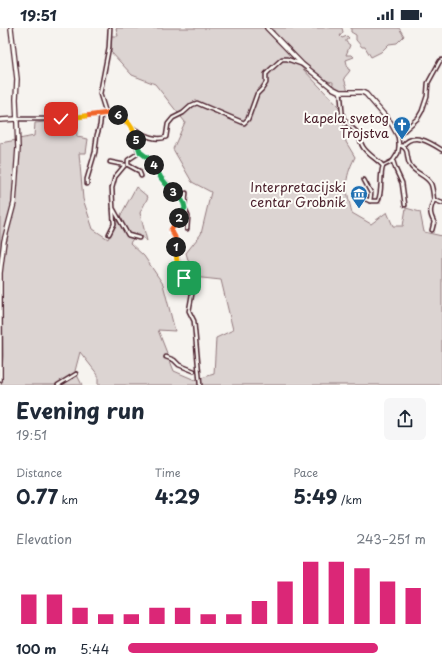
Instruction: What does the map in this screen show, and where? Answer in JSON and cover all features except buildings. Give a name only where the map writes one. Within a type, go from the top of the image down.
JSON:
[{"type":"main road","points":[[0,380],[0,273],[2,255],[14,202],[18,148],[17,79],[11,28]]},
{"type":"main road","points":[[267,28],[302,64],[326,84],[340,92],[362,92],[366,94],[391,123],[398,136]]},
{"type":"main road","points":[[0,120],[17,119]]},
{"type":"street","points":[[106,113],[105,107],[100,98],[100,94],[109,47],[110,29]]},
{"type":"street","points":[[134,131],[136,130],[144,135],[161,139],[166,137],[168,124],[173,118],[197,103],[244,123],[248,119],[257,94],[266,83],[266,74],[282,59],[287,59],[302,64]]},
{"type":"street","points":[[361,197],[377,202],[379,199],[381,194],[381,173],[383,166],[393,161],[398,153],[398,136],[418,118],[422,111],[427,96],[428,83],[440,60],[442,60]]},
{"type":"street","points":[[340,92],[343,118],[356,131],[360,137],[361,145],[365,150],[376,158],[383,166]]},
{"type":"street","points":[[17,119],[61,119],[106,113],[115,113],[119,115],[134,131],[137,147],[140,152],[152,161],[161,178],[183,200],[188,216],[187,228]]},
{"type":"street","points":[[87,184],[102,114]]},
{"type":"street","points":[[403,146],[408,141],[420,139],[442,150]]},
{"type":"street","points":[[399,145],[403,146],[407,151],[411,168],[416,173],[427,178],[431,184],[434,200],[430,210],[430,215],[434,222],[432,230]]},
{"type":"street","points":[[109,234],[114,224],[113,182],[115,177],[127,165],[128,160],[140,152]]},
{"type":"street","points":[[393,161],[402,183],[405,205]]},
{"type":"street","points":[[110,162],[127,165],[139,171],[141,176]]},
{"type":"street","points":[[364,180],[371,193],[370,201]]},
{"type":"street","points":[[186,193],[185,206],[171,230],[177,242],[176,252],[180,274],[190,286],[192,294],[192,301],[189,308],[190,315],[194,321],[200,385]]},
{"type":"street","points":[[434,200],[442,203]]},
{"type":"street","points":[[113,208],[128,235],[139,238]]},
{"type":"street","points":[[166,357],[199,374]]},
{"type":"street","points":[[194,371],[198,369]]},
{"type":"street","points":[[58,385],[76,374]]},
{"type":"shaded area","points":[[116,28],[264,28],[340,108],[346,142],[355,157],[347,179],[347,191],[352,213],[371,224],[387,212],[393,226],[403,226],[406,208],[420,212],[424,232],[442,236],[442,385],[98,385],[98,375],[80,352],[75,371],[76,373],[56,385],[1,385],[3,356],[2,263],[15,202],[19,139],[34,136],[35,123],[76,119],[77,137],[88,139],[86,153],[79,153],[83,199],[93,229],[108,239],[136,187],[148,197],[140,213],[147,241],[137,233],[130,243],[144,256],[163,284],[175,331],[158,330],[174,371],[195,380],[214,374],[216,338],[233,330],[221,280],[193,277],[186,253],[201,234],[211,192],[192,182],[173,149],[185,122],[155,84],[132,75],[111,52],[111,36],[118,36]]},
{"type":"shaded area","points":[[268,28],[342,28],[343,32],[340,36],[342,38],[347,36],[349,38],[346,40],[346,42],[350,45],[346,55],[352,55],[354,57],[346,60],[348,69],[350,70],[344,78],[348,91],[334,89],[331,86],[333,82],[327,81],[327,83],[305,65],[274,34],[273,29]]},
{"type":"shaded area","points":[[351,28],[399,28],[404,36],[397,43],[389,44],[381,52],[371,57],[365,47],[362,47],[356,40],[356,35],[351,32]]},
{"type":"shaded area","points":[[17,140],[13,197],[0,260],[0,143]]},
{"type":"shaded area","points":[[77,375],[82,385],[59,385],[73,376]]},
{"type":"place","name":"kapela svetog Trojstva","points":[[402,140]]},
{"type":"place","name":"Interpretacijski centar Grobnik","points":[[359,209]]},
{"type":"route","points":[[61,119],[115,113],[130,125],[134,131],[138,150],[152,161],[161,178],[168,187],[183,200],[185,204],[185,208],[171,230],[177,242],[176,252],[180,274],[184,278]]}]
